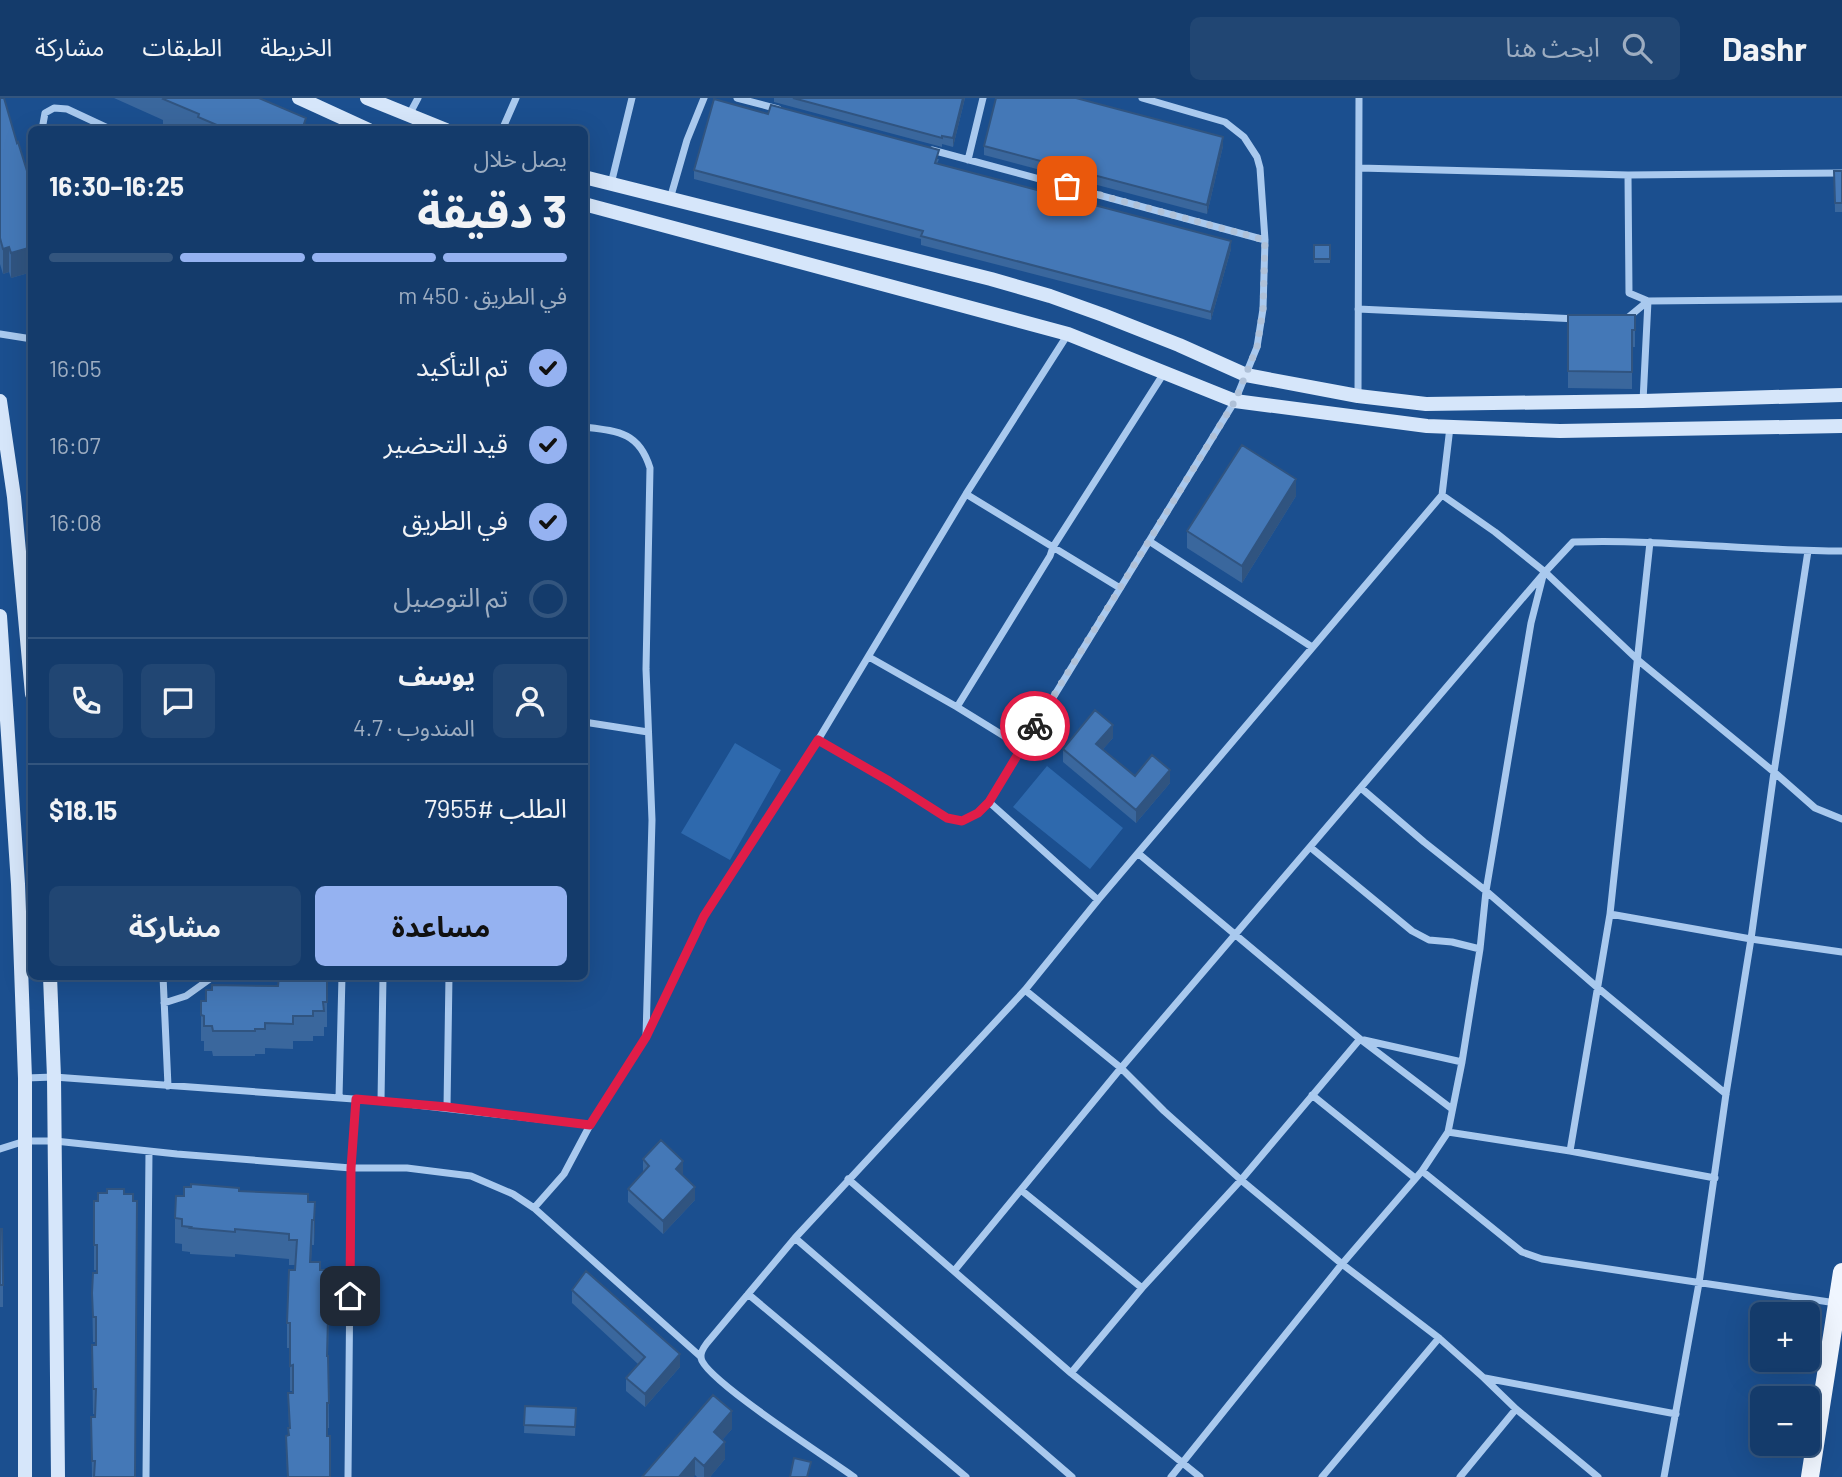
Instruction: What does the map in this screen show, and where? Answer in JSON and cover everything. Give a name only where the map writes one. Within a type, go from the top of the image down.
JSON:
[{"type":"main road","points":[[299,98],[350,125]]},
{"type":"main road","points":[[367,98],[436,126]]},
{"type":"main road","points":[[588,178],[990,279],[1049,296],[1179,345],[1246,375],[1358,396],[1426,404],[1842,395]]},
{"type":"main road","points":[[588,205],[1068,334],[1235,401],[1427,426],[1560,432],[1842,426]]},
{"type":"main road","points":[[0,401],[14,497],[28,634]]},
{"type":"main road","points":[[0,615],[17,870],[25,1077],[25,1477]]},
{"type":"main road","points":[[50,980],[54,1077],[58,1477]]},
{"type":"main road","points":[[1810,1477],[1842,1272]]},
{"type":"street","points":[[409,115],[418,98]]},
{"type":"street","points":[[504,126],[516,98]]},
{"type":"street","points":[[611,184],[632,98]]},
{"type":"street","points":[[670,199],[687,140],[704,98]]},
{"type":"street","points":[[737,98],[788,112]]},
{"type":"street","points":[[968,160],[983,98]]},
{"type":"street","points":[[818,740],[947,818],[962,821],[978,813],[989,802],[1235,401],[1257,347],[1263,309],[1265,240],[1261,168],[1244,137],[1225,122],[1142,98]]},
{"type":"street","points":[[1358,396],[1359,98]]},
{"type":"street","points":[[43,126],[45,113],[54,108],[67,109],[103,126]]},
{"type":"street","points":[[929,149],[1265,240]]},
{"type":"street","points":[[1359,168],[1628,174],[1842,173]]},
{"type":"street","points":[[1628,174],[1629,293],[1648,301],[1842,299]]},
{"type":"street","points":[[1612,320],[1626,320],[1648,301]]},
{"type":"street","points":[[1643,401],[1648,301]]},
{"type":"street","points":[[1358,309],[1586,319]]},
{"type":"street","points":[[0,334],[28,338]]},
{"type":"street","points":[[534,1208],[564,1174],[590,1125],[646,1037],[704,916],[818,740],[966,494],[1068,334]]},
{"type":"street","points":[[957,707],[1053,547],[1164,373]]},
{"type":"street","points":[[588,427],[618,431],[630,437],[640,445],[650,468],[646,669],[652,820],[646,1037]]},
{"type":"street","points":[[701,1357],[706,1343],[795,1238],[1025,990],[1098,900],[1442,495],[1450,427]]},
{"type":"street","points":[[966,494],[1120,588]]},
{"type":"street","points":[[1442,495],[1545,572],[1639,661],[1815,808],[1842,819]]},
{"type":"street","points":[[1149,541],[1312,647]]},
{"type":"street","points":[[954,1271],[1121,1068],[1573,542],[1650,542],[1842,551]]},
{"type":"street","points":[[1570,1151],[1610,914],[1650,542]]},
{"type":"street","points":[[1664,1477],[1699,1283],[1808,551]]},
{"type":"street","points":[[1171,1477],[1342,1264],[1422,1171],[1448,1132],[1462,1062],[1480,949],[1486,891],[1531,624],[1545,572]]},
{"type":"street","points":[[869,657],[1022,747]]},
{"type":"street","points":[[588,723],[648,732]]},
{"type":"street","points":[[1361,788],[1726,1094]]},
{"type":"street","points":[[989,802],[1098,900]]},
{"type":"street","points":[[1310,847],[1412,931],[1429,940],[1480,949]]},
{"type":"street","points":[[1139,853],[1360,1039],[1452,1109]]},
{"type":"street","points":[[1610,914],[1842,952]]},
{"type":"street","points":[[163,980],[168,1086]]},
{"type":"street","points":[[164,1003],[186,996],[208,980]]},
{"type":"street","points":[[339,1098],[342,980]]},
{"type":"street","points":[[381,1101],[383,980]]},
{"type":"street","points":[[447,1107],[449,980]]},
{"type":"street","points":[[1025,990],[1121,1068],[1241,1181],[1342,1264],[1439,1338],[1516,1409],[1598,1477]]},
{"type":"street","points":[[1360,1039],[1462,1062]]},
{"type":"street","points":[[1070,1373],[1142,1288],[1241,1181],[1360,1039]]},
{"type":"street","points":[[25,1077],[381,1101],[590,1125]]},
{"type":"street","points":[[1312,1094],[1415,1178]]},
{"type":"street","points":[[348,1477],[351,1168],[356,1099]]},
{"type":"street","points":[[1448,1132],[1715,1178]]},
{"type":"street","points":[[0,1149],[25,1141],[55,1141],[351,1168],[407,1168],[471,1176],[513,1194],[534,1208],[701,1357],[710,1372],[725,1385],[854,1477]]},
{"type":"street","points":[[146,1477],[149,1151]]},
{"type":"street","points":[[1422,1171],[1522,1252],[1542,1259],[1837,1303]]},
{"type":"street","points":[[848,1178],[1070,1373],[1200,1477]]},
{"type":"street","points":[[1021,1190],[1142,1288]]},
{"type":"street","points":[[795,1238],[1072,1477]]},
{"type":"street","points":[[748,1294],[966,1477]]},
{"type":"street","points":[[1322,1477],[1439,1338]]},
{"type":"street","points":[[1484,1378],[1676,1414]]},
{"type":"street","points":[[1460,1477],[1516,1409]]},
{"type":"shaded area","points":[[735,743],[781,770],[730,860],[681,833]]},
{"type":"shaded area","points":[[1047,766],[1123,828],[1090,869],[1013,807]]},
{"type":"building","points":[[0,98],[4,98],[28,174],[28,248],[11,253],[9,247],[3,249],[0,238]]},
{"type":"building","points":[[259,98],[306,118],[304,124],[309,126],[219,126],[163,99]]},
{"type":"building","points":[[793,98],[963,98],[953,138],[942,138]]},
{"type":"building","points":[[996,98],[1076,98],[1223,137],[1207,205],[984,146]]},
{"type":"building","points":[[714,99],[768,114],[771,105],[939,150],[935,163],[1231,241],[1211,312],[921,236],[923,231],[694,170]]},
{"type":"building","points":[[1834,171],[1842,171],[1842,203],[1835,203]]},
{"type":"building","points":[[1314,245],[1330,245],[1330,259],[1314,259]]},
{"type":"building","points":[[1568,315],[1635,315],[1635,330],[1632,330],[1632,372],[1568,371]]},
{"type":"building","points":[[1242,445],[1296,479],[1242,566],[1187,531]]},
{"type":"building","points":[[1095,710],[1113,725],[1096,744],[1135,776],[1152,755],[1170,770],[1136,810],[1063,749]]},
{"type":"building","points":[[279,980],[327,980],[327,1002],[323,1002],[324,1011],[313,1011],[313,1016],[293,1016],[293,1024],[265,1023],[265,1029],[255,1031],[213,1031],[212,1026],[204,1026],[201,1001],[206,1001],[206,990],[212,990],[212,985],[278,986]]},
{"type":"building","points":[[661,1140],[683,1161],[676,1169],[695,1187],[663,1221],[628,1189],[649,1166],[643,1159]]},
{"type":"building","points":[[191,1184],[239,1188],[239,1191],[308,1194],[308,1202],[315,1202],[310,1262],[320,1262],[320,1270],[327,1270],[326,1279],[329,1278],[327,1436],[330,1436],[330,1477],[288,1477],[288,1393],[293,1393],[290,1323],[287,1323],[289,1270],[295,1270],[297,1240],[289,1240],[289,1234],[182,1226],[182,1219],[175,1218],[176,1196],[184,1196],[184,1187],[191,1187]]},
{"type":"building","points":[[107,1189],[124,1189],[124,1194],[133,1194],[133,1201],[137,1201],[135,1477],[94,1477],[95,1461],[92,1461],[91,1417],[95,1417],[96,1389],[93,1389],[92,1345],[96,1345],[96,1317],[93,1317],[92,1293],[93,1273],[97,1273],[94,1201],[98,1201],[98,1193],[107,1193]]},
{"type":"building","points":[[2,1229],[3,1285],[0,1285]]},
{"type":"building","points":[[586,1271],[680,1354],[645,1394],[626,1378],[645,1357],[572,1290]]},
{"type":"building","points":[[713,1395],[732,1411],[714,1432],[725,1442],[704,1466],[695,1458],[679,1477],[642,1477]]},
{"type":"building","points":[[525,1406],[576,1408],[575,1427],[524,1425]]},
{"type":"building","points":[[794,1458],[811,1462],[807,1477],[790,1477]]},
{"type":"way so far","points":[[1035,726],[1235,401],[1257,347],[1263,309],[1265,240],[1067,186]]},
{"type":"route","points":[[350,1296],[351,1168],[356,1099],[590,1125],[646,1037],[704,916],[818,740],[947,818],[962,821],[978,813],[989,802],[1035,726]]}]
